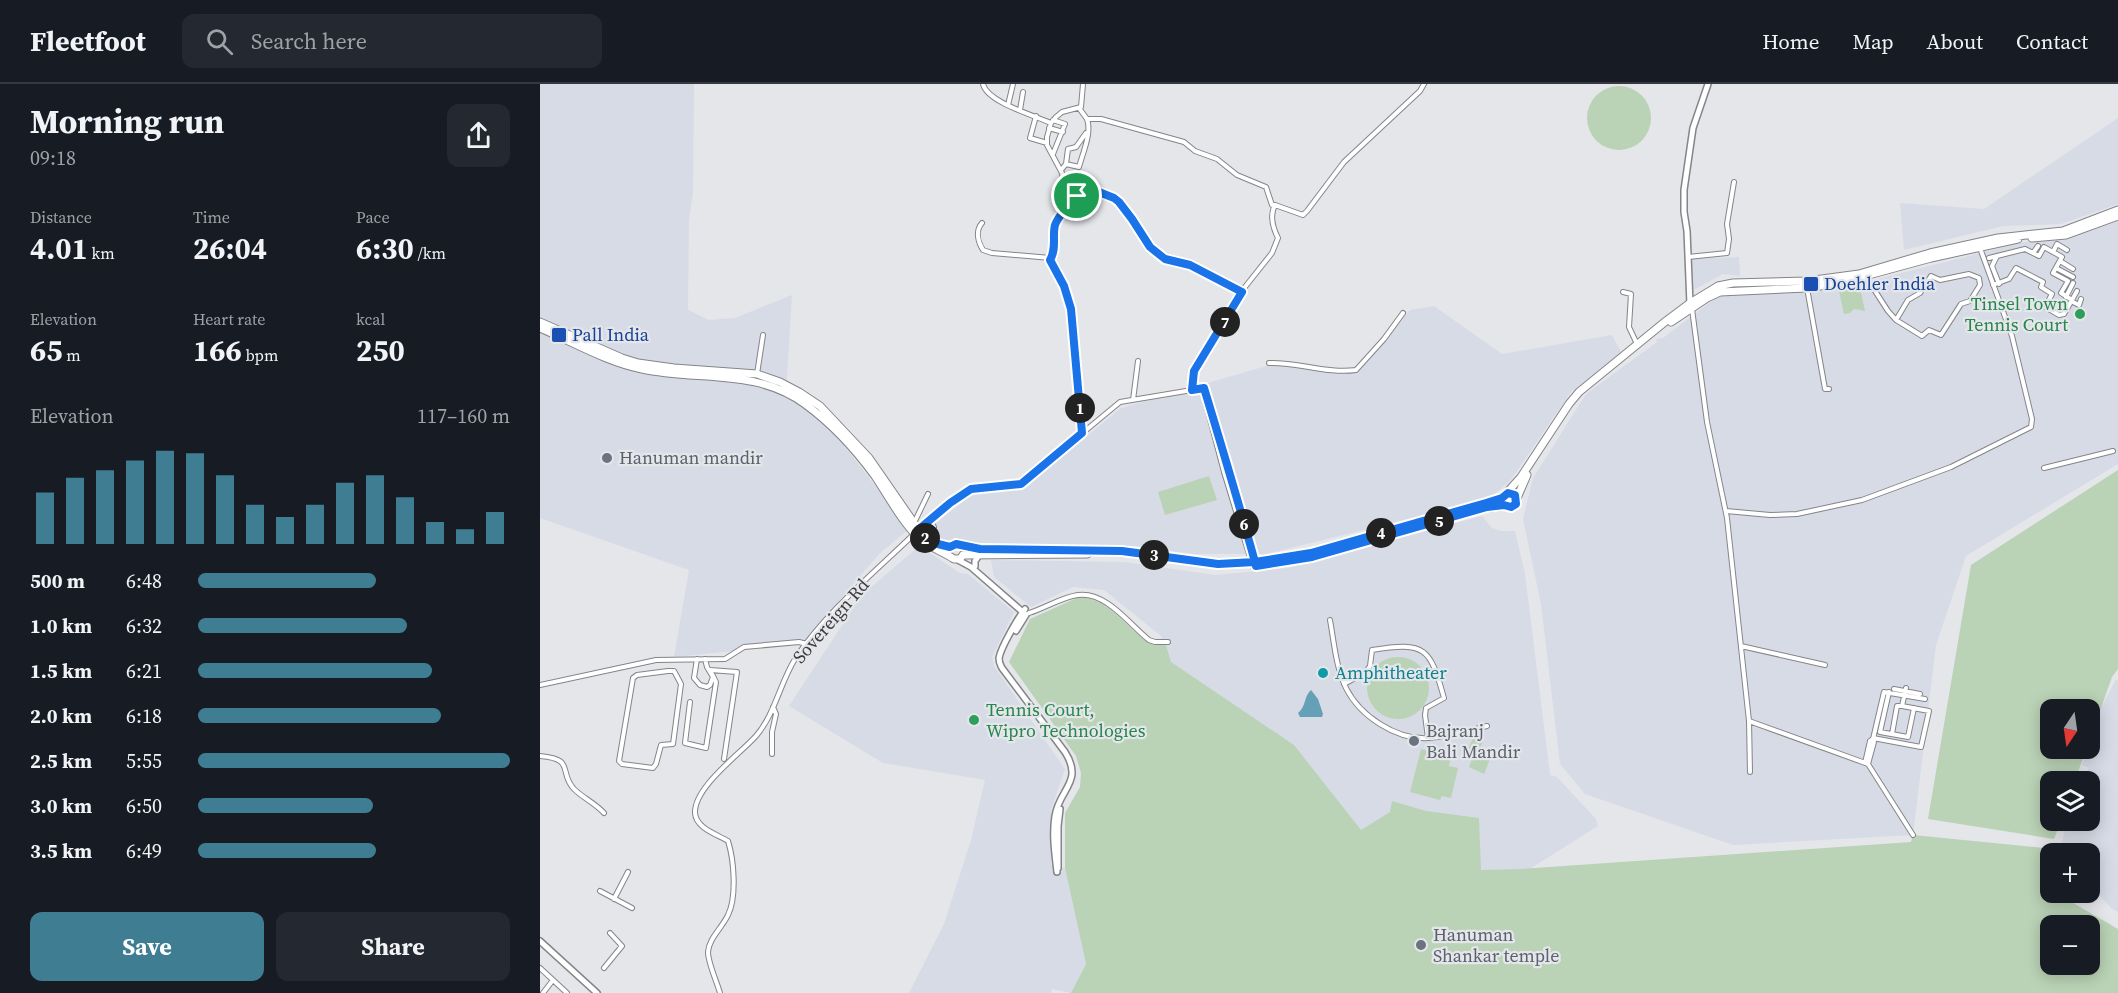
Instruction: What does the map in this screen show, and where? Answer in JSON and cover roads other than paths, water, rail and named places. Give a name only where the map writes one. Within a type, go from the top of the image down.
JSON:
[{"type":"main road","points":[[1505,498],[1513,506],[1516,504],[1516,498],[1525,479],[1583,392],[1711,290],[1725,284],[1807,284],[1866,277],[2015,235],[2063,231],[2118,210]]},
{"type":"main road","points":[[1807,284],[1859,274],[1912,258],[1978,245],[2066,236],[2118,216]]},
{"type":"main road","points":[[1505,498],[1569,404],[1637,344],[1691,306]]},
{"type":"main road","points":[[540,322],[641,364],[757,374],[786,385],[806,396],[820,406],[869,458],[916,529],[926,539],[949,550],[952,559],[980,554],[1105,555],[1144,558],[1206,568],[1254,565],[1311,553],[1422,524],[1505,498],[1513,493],[1516,498]]},
{"type":"main road","points":[[540,328],[637,368],[736,378],[766,385],[792,396],[822,418],[852,449],[931,547],[949,550]]},
{"type":"main road","points":[[949,550],[956,544],[980,549],[1122,551],[1207,563],[1254,565]]},
{"type":"main road","points":[[961,546],[961,556]]},
{"type":"street","points":[[982,84],[990,96],[1036,116],[1063,132]]},
{"type":"street","points":[[1008,105],[1013,84]]},
{"type":"street","points":[[1082,433],[1071,309],[1064,286],[1050,260],[1056,243],[1055,225],[1066,208],[1061,170],[1047,143],[1051,124],[1062,112],[1079,108],[1083,102],[1083,84]]},
{"type":"street","points":[[1087,119],[1101,119],[1184,142],[1195,151],[1217,159],[1238,175],[1264,186],[1272,205],[1303,215],[1308,212],[1344,162],[1420,91],[1424,84]]},
{"type":"street","points":[[1708,84],[1694,128],[1684,190],[1684,212],[1691,306],[1707,422],[1726,511],[1742,646],[1749,721],[1750,772]]},
{"type":"street","points":[[1020,110],[1023,92]]},
{"type":"street","points":[[1066,164],[1079,167],[1086,146],[1088,123],[1079,108]]},
{"type":"street","points":[[1036,116],[1030,138],[1047,143]]},
{"type":"street","points":[[1051,124],[1065,124],[1053,154]]},
{"type":"street","points":[[1061,170],[1066,164],[1068,149],[1076,147],[1087,132]]},
{"type":"street","points":[[1688,257],[1727,253],[1729,240],[1727,224],[1734,182]]},
{"type":"street","points":[[1065,205],[1073,207],[1077,196],[1090,190],[1114,198],[1132,219],[1150,247],[1159,255],[1168,261],[1190,265],[1242,292]]},
{"type":"street","points":[[1254,565],[1205,400],[1207,399],[1204,388],[1192,390],[1194,371],[1242,292],[1272,253],[1278,238],[1273,228],[1275,205]]},
{"type":"street","points":[[982,223],[978,227],[978,237],[983,250],[992,253],[1052,258]]},
{"type":"street","points":[[2053,252],[2057,244],[2067,250]]},
{"type":"street","points":[[1726,511],[1770,515],[1797,514],[1862,500],[1951,467],[2031,427],[2032,419],[2012,336],[1978,245]]},
{"type":"street","points":[[2033,254],[2038,246]]},
{"type":"street","points":[[2000,284],[1988,257],[2025,249],[2038,256],[2044,247],[2062,257],[2053,273],[2068,281],[2061,293],[2079,305],[2081,299]]},
{"type":"street","points":[[1992,266],[1997,255]]},
{"type":"street","points":[[2060,261],[2073,269]]},
{"type":"street","points":[[1993,285],[2009,279],[2016,268],[2043,282],[2041,287],[2052,294],[2045,307],[2059,315],[2064,314],[2077,291]]},
{"type":"street","points":[[2056,268],[2073,278]]},
{"type":"street","points":[[1896,320],[1908,300],[1920,293],[1931,276],[1940,280],[1969,274],[1979,280]]},
{"type":"street","points":[[1979,280],[1990,276]]},
{"type":"street","points":[[1866,277],[1896,320],[1922,336],[1929,330],[1940,335],[1961,303],[1970,301],[1980,285],[1979,280]]},
{"type":"street","points":[[2066,297],[2073,283]]},
{"type":"street","points":[[1807,284],[1825,389],[1829,389]]},
{"type":"street","points":[[1623,292],[1631,294],[1629,327],[1637,344]]},
{"type":"street","points":[[1269,363],[1344,371],[1356,370],[1403,313]]},
{"type":"street","points":[[757,374],[763,335]]},
{"type":"street","points":[[1133,400],[1138,361]]},
{"type":"street","name":"Sovereign Rd","points":[[720,993],[708,951],[732,906],[731,851],[728,841],[701,826],[696,820],[695,810],[703,790],[757,735],[795,660],[807,644],[853,591],[916,529],[971,489],[1021,484],[1120,402],[1192,390]]},
{"type":"street","points":[[2043,468],[2113,451]]},
{"type":"street","points":[[2090,456],[2091,462]]},
{"type":"street","points":[[916,529],[928,494]]},
{"type":"street","points":[[926,539],[934,527],[932,524]]},
{"type":"street","points":[[975,566],[975,561],[980,554]]},
{"type":"street","points":[[961,556],[1026,612]]},
{"type":"street","points":[[961,556],[970,567],[1026,612]]},
{"type":"street","points":[[1057,871],[1056,844],[1059,812],[1076,780],[1074,761],[1005,667],[1003,658],[1026,612],[1076,595],[1086,595],[1105,602],[1149,640],[1168,642]]},
{"type":"street","points":[[1330,620],[1344,684],[1361,709],[1376,722],[1396,732],[1428,738],[1487,726]]},
{"type":"street","points":[[540,685],[606,670],[668,660],[725,659],[744,647],[799,642],[807,644]]},
{"type":"street","points":[[1344,684],[1366,672],[1370,666],[1372,650],[1411,646],[1422,652],[1431,659],[1444,699],[1426,708],[1428,738]]},
{"type":"street","points":[[1742,646],[1825,666]]},
{"type":"street","points":[[697,659],[695,680],[703,686],[710,686],[711,672]]},
{"type":"street","points":[[690,702],[685,743],[706,748],[716,682],[706,667],[705,659]]},
{"type":"street","points":[[668,660],[669,671]]},
{"type":"street","points":[[674,660],[674,671],[681,684],[673,744],[661,745],[653,768],[621,764],[619,761],[633,678],[637,675],[674,671]]},
{"type":"street","points":[[711,672],[737,672],[724,759]]},
{"type":"street","points":[[1894,689],[1925,699]]},
{"type":"street","points":[[1905,692],[1884,692],[1880,731],[1908,736],[1914,708]]},
{"type":"street","points":[[1902,706],[1905,692]]},
{"type":"street","points":[[772,754],[772,732],[776,714],[773,706]]},
{"type":"street","points":[[1873,738],[1919,748],[1929,711],[1897,706],[1892,734]]},
{"type":"street","points":[[1867,763],[1870,741],[1882,711]]},
{"type":"street","points":[[1749,721],[1867,763],[1913,835]]},
{"type":"street","points":[[1902,744],[1904,736]]},
{"type":"street","points":[[540,756],[561,762],[565,766],[572,786],[604,813]]},
{"type":"street","points":[[614,899],[628,872]]},
{"type":"street","points":[[600,891],[632,908]]},
{"type":"street","points":[[604,968],[622,946],[610,933]]},
{"type":"street","points":[[540,941],[597,993]]},
{"type":"street","points":[[540,968],[567,993]]},
{"type":"street","points":[[543,993],[553,980]]},
{"type":"water","points":[[1311,690],[1318,699],[1322,717],[1300,717],[1298,713]]},
{"type":"place","name":"Doehler India","points":[[1811,284]]},
{"type":"place","name":"Tinsel Town Tennis Court","points":[[2080,314]]},
{"type":"place","name":"Pall India","points":[[559,335]]},
{"type":"place","name":"Hanuman mandir","points":[[607,458]]},
{"type":"place","name":"Amphitheater","points":[[1323,673]]},
{"type":"place","name":"Tennis Court, Wipro Technologies","points":[[974,720]]},
{"type":"place","name":"Bajranj Bali Mandir","points":[[1414,741]]},
{"type":"place","name":"Hanuman Shankar temple","points":[[1421,945]]}]
